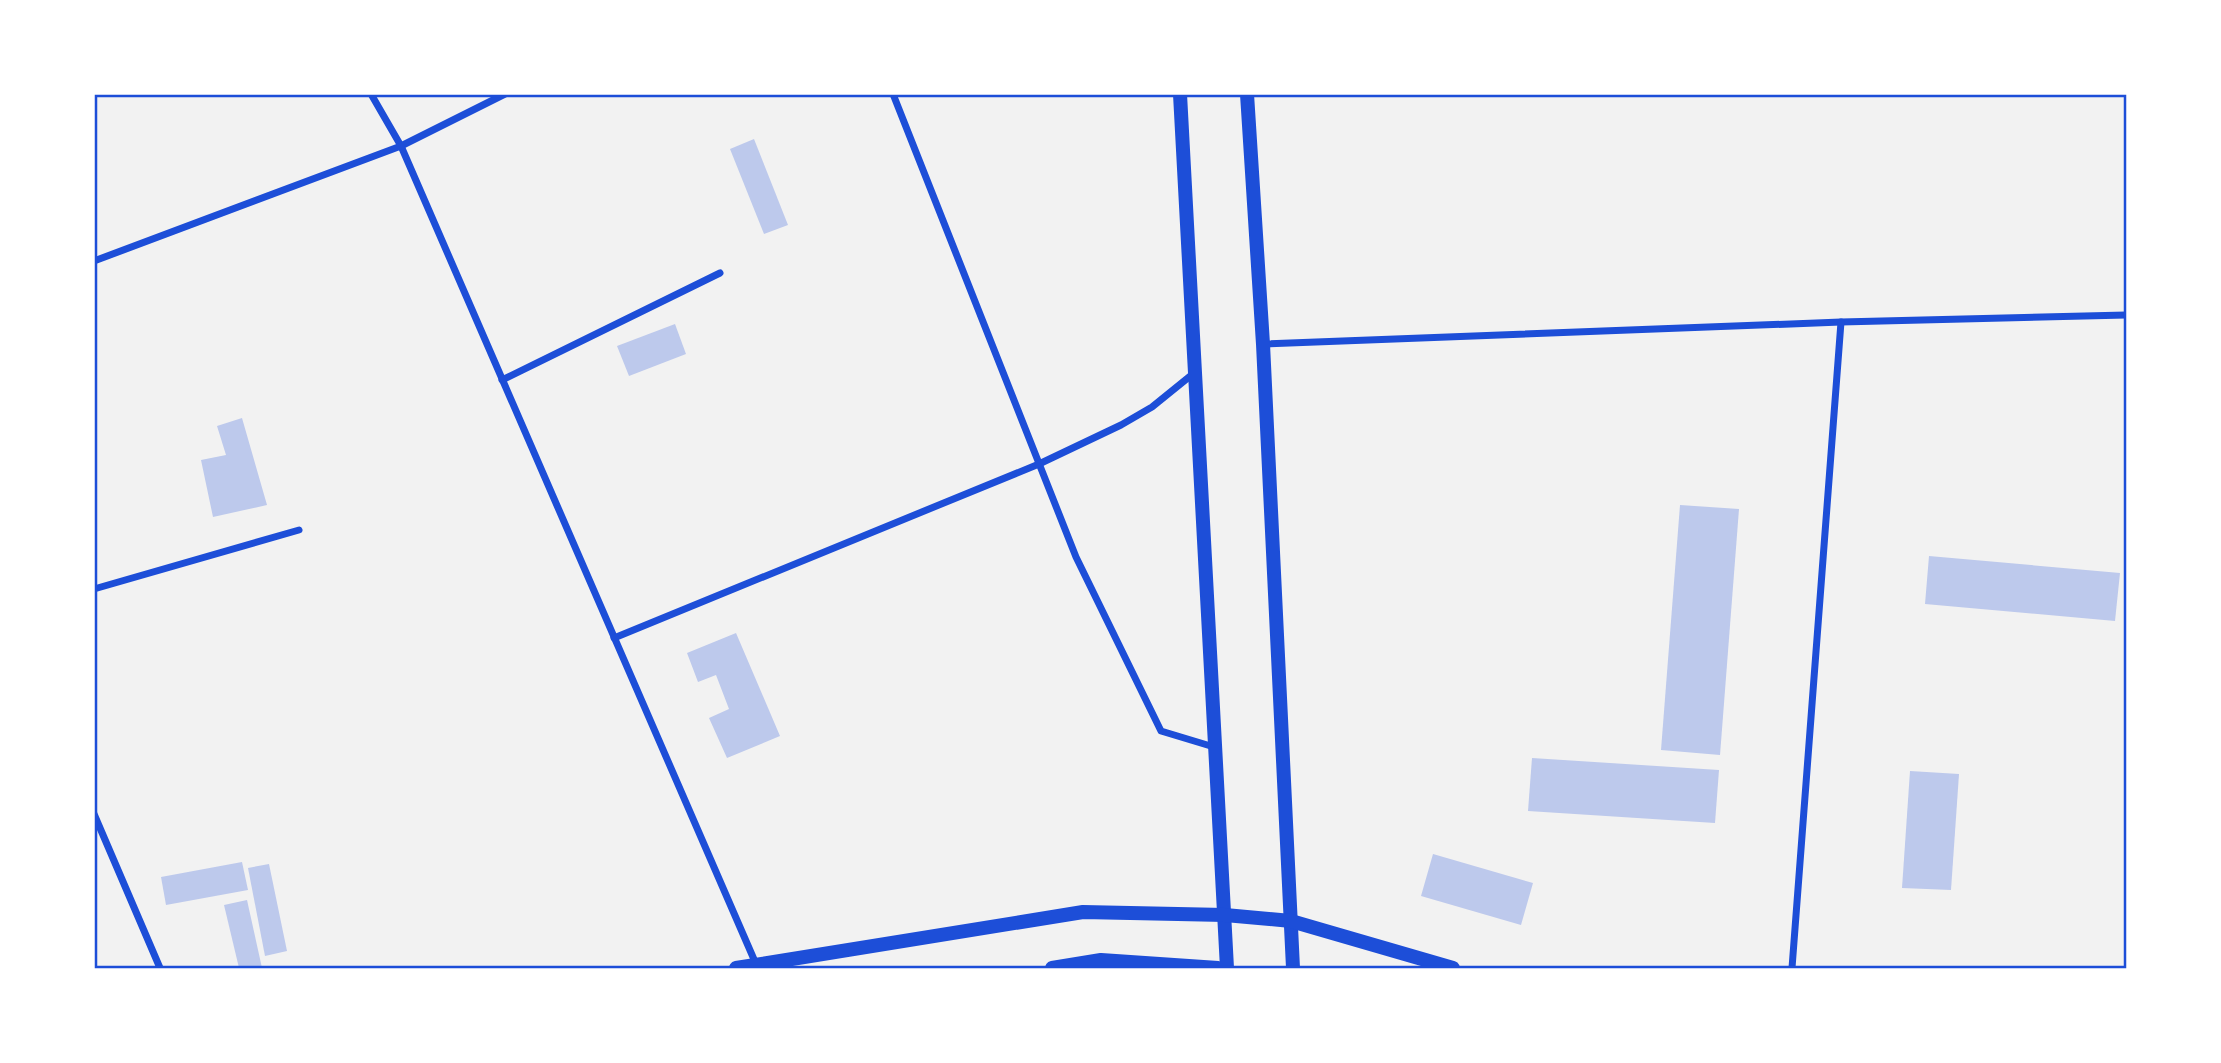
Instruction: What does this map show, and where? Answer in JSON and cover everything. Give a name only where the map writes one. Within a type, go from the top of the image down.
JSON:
[{"type":"main road","points":[[1180,94],[1227,968]]},
{"type":"main road","points":[[1247,94],[1263,344],[1293,968]]},
{"type":"main road","points":[[736,968],[1083,912],[1225,915],[1291,920],[1453,968]]},
{"type":"main road","points":[[1052,968],[1101,960],[1217,968]]},
{"type":"street","points":[[372,94],[401,146],[756,965]]},
{"type":"street","points":[[94,261],[401,146],[505,94]]},
{"type":"street","points":[[893,94],[1076,557],[1161,731],[1214,747]]},
{"type":"street","points":[[502,380],[720,274]]},
{"type":"street","points":[[1263,344],[1841,322],[2126,315]]},
{"type":"street","points":[[1792,968],[1841,322]]},
{"type":"street","points":[[614,638],[1039,464],[1121,425],[1152,407],[1194,373]]},
{"type":"street","points":[[94,589],[299,530]]},
{"type":"street","points":[[94,814],[160,968]]},
{"type":"building","points":[[754,139],[788,225],[764,234],[730,149]]},
{"type":"building","points":[[675,324],[686,354],[629,376],[617,346]]},
{"type":"building","points":[[242,418],[267,505],[213,517],[201,460],[226,455],[217,426]]},
{"type":"building","points":[[1680,505],[1739,509],[1720,755],[1661,750]]},
{"type":"building","points":[[1929,556],[2120,573],[2115,621],[1925,604]]},
{"type":"building","points":[[736,633],[780,736],[727,758],[709,718],[729,709],[716,675],[698,682],[687,653]]},
{"type":"building","points":[[1532,758],[1719,770],[1715,823],[1528,811]]},
{"type":"building","points":[[1910,771],[1959,774],[1951,890],[1902,888]]},
{"type":"building","points":[[1433,854],[1533,883],[1521,925],[1421,896]]},
{"type":"building","points":[[242,862],[248,890],[166,905],[161,877]]},
{"type":"building","points":[[269,864],[287,951],[265,956],[248,868]]},
{"type":"building","points":[[247,900],[262,968],[239,968],[224,905]]}]
